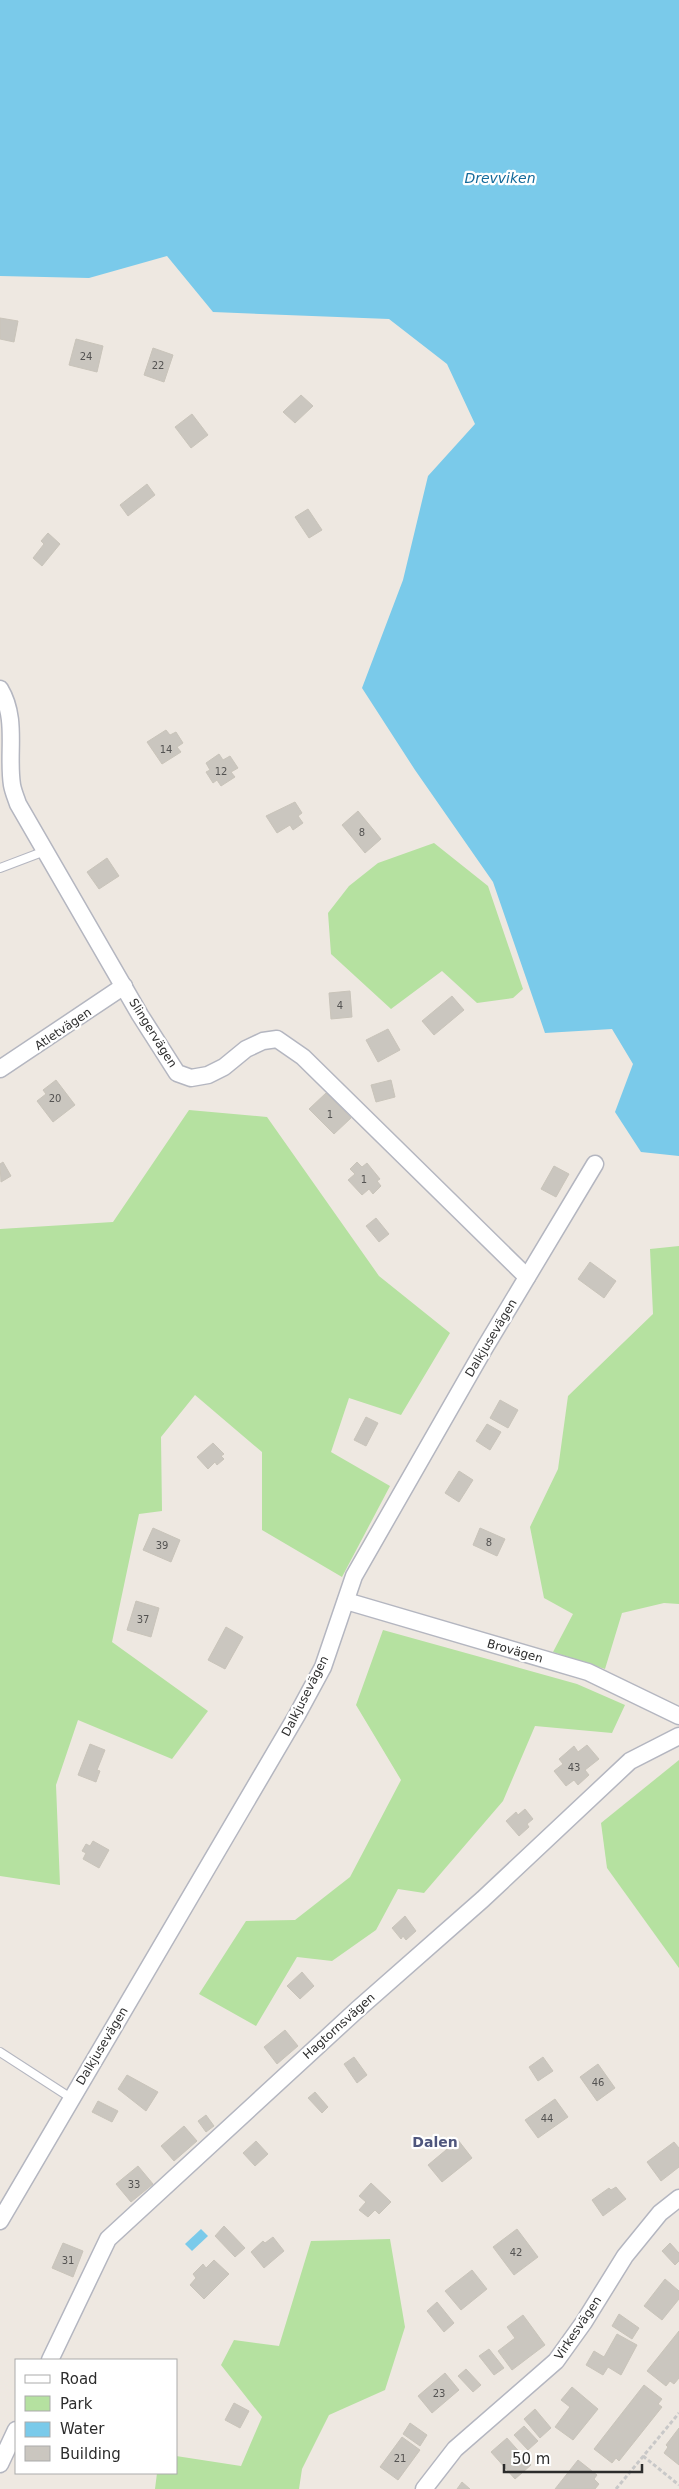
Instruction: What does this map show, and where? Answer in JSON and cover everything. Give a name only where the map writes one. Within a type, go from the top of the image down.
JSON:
[{"type":"street","name":"Slingervägen","points":[[0,690],[6,699],[10,726],[12,785],[18,804],[177,1073],[191,1078],[208,1075],[224,1067],[246,1049],[263,1041],[276,1039],[303,1057],[527,1277]]},
{"type":"street","name":"Atletvägen","points":[[0,1070],[124,986]]},
{"type":"street","name":"Dalkjusevägen","points":[[0,2221],[297,1715],[322,1667],[354,1576],[527,1277],[595,1164]]},
{"type":"street","name":"Brovägen","points":[[346,1601],[588,1672],[679,1716]]},
{"type":"street","name":"Hagtornsvägen","points":[[50,2359],[108,2239],[358,2009],[483,1899],[630,1761],[679,1736]]},
{"type":"street","name":"Virkesvägen","points":[[424,2489],[454,2449],[556,2361],[584,2322],[625,2256],[660,2213],[679,2198]]},
{"type":"street","points":[[0,2464],[15,2432]]},
{"type":"lane","points":[[0,868],[45,851]]},
{"type":"lane","points":[[0,2052],[71,2098]]},
{"type":"path","points":[[616,2489],[679,2413]]},
{"type":"path","points":[[643,2456],[679,2485]]},
{"type":"green space","points":[[434,843],[488,886],[523,989],[513,998],[477,1003],[442,971],[391,1009],[331,954],[328,913],[349,886],[378,863]]},
{"type":"green space","points":[[189,1110],[267,1117],[379,1276],[450,1333],[401,1415],[349,1398],[331,1452],[390,1486],[342,1577],[262,1530],[262,1452],[195,1395],[161,1437],[162,1511],[139,1514],[112,1642],[208,1711],[172,1759],[78,1720],[56,1785],[60,1885],[0,1876],[0,1229],[113,1222]]},
{"type":"green space","points":[[679,1246],[679,1604],[664,1603],[622,1613],[605,1669],[553,1652],[573,1614],[544,1598],[530,1527],[558,1469],[568,1396],[653,1314],[650,1249]]},
{"type":"green space","points":[[383,1630],[577,1684],[625,1705],[612,1733],[535,1726],[503,1801],[424,1893],[398,1889],[376,1930],[332,1961],[297,1957],[256,2026],[199,1994],[246,1921],[295,1920],[350,1877],[401,1780],[356,1705]]},
{"type":"green space","points":[[679,1760],[679,1968],[607,1868],[601,1823]]},
{"type":"green space","points":[[390,2239],[405,2327],[385,2390],[329,2415],[302,2469],[299,2489],[155,2489],[157,2474],[178,2474],[178,2456],[241,2466],[262,2417],[221,2365],[234,2340],[279,2346],[311,2241]]},
{"type":"water","name":"Drevviken","points":[[0,0],[679,0],[679,1156],[641,1152],[615,1112],[633,1064],[612,1029],[545,1033],[493,882],[415,770],[362,688],[403,580],[428,476],[475,424],[447,364],[389,319],[213,312],[167,256],[89,278],[0,276]]},
{"type":"water","points":[[201,2229],[208,2236],[192,2251],[185,2244]]},
{"type":"building","points":[[0,318],[18,321],[14,342],[0,339]]},
{"type":"building","points":[[76,339],[103,346],[97,372],[69,365]]},
{"type":"building","points":[[153,348],[173,355],[164,382],[144,375]]},
{"type":"building","points":[[301,395],[313,406],[295,423],[283,412]]},
{"type":"building","points":[[192,414],[208,435],[191,448],[175,427]]},
{"type":"building","points":[[147,484],[155,495],[128,516],[120,505]]},
{"type":"building","points":[[308,509],[322,530],[309,538],[295,517]]},
{"type":"building","points":[[48,533],[60,544],[42,566],[33,558],[44,544],[41,541]]},
{"type":"building","points":[[166,730],[170,735],[176,732],[183,743],[177,747],[181,752],[162,764],[147,742]]},
{"type":"building","points":[[219,754],[223,760],[230,756],[238,768],[231,772],[235,777],[221,786],[217,780],[213,783],[206,772],[210,770],[206,763]]},
{"type":"building","points":[[295,802],[302,813],[298,816],[303,823],[293,830],[290,825],[277,833],[266,816]]},
{"type":"building","points":[[358,811],[381,839],[365,853],[342,825]]},
{"type":"building","points":[[107,858],[119,876],[99,889],[87,872]]},
{"type":"building","points":[[350,991],[352,1017],[331,1019],[329,993]]},
{"type":"building","points":[[452,996],[464,1010],[434,1035],[422,1021]]},
{"type":"building","points":[[388,1029],[400,1050],[378,1062],[366,1040]]},
{"type":"building","points":[[56,1080],[75,1105],[53,1122],[37,1101],[46,1094],[43,1090]]},
{"type":"building","points":[[391,1080],[395,1097],[376,1102],[371,1085]]},
{"type":"building","points":[[326,1093],[351,1118],[334,1134],[309,1109]]},
{"type":"building","points":[[3,1162],[11,1176],[1,1182],[0,1164]]},
{"type":"building","points":[[357,1162],[362,1167],[367,1163],[380,1179],[377,1181],[381,1186],[373,1194],[369,1189],[362,1195],[348,1180],[355,1174],[350,1169]]},
{"type":"building","points":[[554,1166],[569,1174],[556,1197],[541,1189]]},
{"type":"building","points":[[376,1218],[389,1234],[379,1242],[366,1226]]},
{"type":"building","points":[[590,1262],[616,1281],[604,1298],[578,1279]]},
{"type":"building","points":[[500,1400],[518,1410],[508,1428],[490,1418]]},
{"type":"building","points":[[366,1417],[378,1423],[366,1446],[354,1440]]},
{"type":"building","points":[[487,1424],[501,1432],[490,1450],[476,1441]]},
{"type":"building","points":[[213,1443],[224,1454],[221,1456],[224,1459],[217,1465],[215,1462],[208,1469],[197,1457]]},
{"type":"building","points":[[459,1471],[473,1480],[459,1502],[445,1493]]},
{"type":"building","points":[[153,1528],[180,1540],[171,1562],[143,1550]]},
{"type":"building","points":[[480,1528],[505,1539],[497,1556],[473,1545]]},
{"type":"building","points":[[136,1601],[159,1608],[151,1637],[127,1630]]},
{"type":"building","points":[[226,1627],[243,1637],[225,1669],[208,1660]]},
{"type":"building","points":[[90,1744],[105,1750],[97,1770],[100,1771],[96,1782],[78,1775]]},
{"type":"building","points":[[587,1745],[599,1759],[585,1770],[589,1775],[578,1785],[574,1780],[566,1786],[554,1771],[563,1764],[559,1759],[574,1746],[578,1752]]},
{"type":"building","points":[[525,1809],[533,1819],[527,1824],[529,1827],[519,1836],[506,1821],[516,1812],[518,1815]]},
{"type":"building","points":[[93,1841],[109,1850],[99,1868],[83,1859],[86,1853],[82,1851],[86,1844],[90,1846]]},
{"type":"building","points":[[405,1916],[416,1931],[406,1940],[403,1936],[401,1939],[392,1928]]},
{"type":"building","points":[[302,1972],[314,1986],[300,1999],[287,1986]]},
{"type":"building","points":[[285,2030],[298,2046],[277,2064],[264,2047]]},
{"type":"building","points":[[354,2057],[367,2075],[357,2083],[344,2064]]},
{"type":"building","points":[[543,2057],[553,2071],[538,2081],[529,2067]]},
{"type":"building","points":[[598,2064],[615,2088],[597,2101],[580,2077]]},
{"type":"building","points":[[127,2075],[158,2092],[146,2111],[118,2089]]},
{"type":"building","points":[[315,2092],[328,2107],[322,2113],[308,2098]]},
{"type":"building","points":[[555,2099],[568,2117],[538,2138],[525,2120]]},
{"type":"building","points":[[98,2101],[118,2111],[112,2122],[92,2112]]},
{"type":"building","points":[[206,2115],[214,2126],[206,2132],[198,2121]]},
{"type":"building","points":[[184,2126],[197,2141],[174,2161],[161,2146]]},
{"type":"building","points":[[458,2140],[472,2158],[442,2182],[428,2165]]},
{"type":"building","points":[[256,2141],[268,2154],[255,2166],[243,2153]]},
{"type":"building","points":[[674,2142],[679,2148],[679,2167],[661,2181],[647,2162]]},
{"type":"building","points":[[138,2166],[153,2184],[131,2202],[116,2184]]},
{"type":"building","points":[[371,2183],[391,2202],[379,2214],[375,2210],[368,2217],[359,2210],[366,2202],[359,2196]]},
{"type":"building","points":[[616,2187],[626,2199],[603,2216],[592,2200],[609,2188],[611,2190]]},
{"type":"building","points":[[224,2226],[245,2248],[235,2257],[215,2236]]},
{"type":"building","points":[[517,2229],[538,2257],[514,2275],[493,2247]]},
{"type":"building","points":[[273,2237],[284,2251],[264,2268],[251,2252],[263,2241],[265,2243]]},
{"type":"building","points":[[63,2243],[83,2251],[73,2277],[52,2268]]},
{"type":"building","points":[[670,2243],[679,2253],[679,2261],[675,2265],[662,2251]]},
{"type":"building","points":[[214,2260],[229,2274],[204,2299],[190,2285],[196,2278],[193,2274],[203,2264],[206,2268]]},
{"type":"building","points":[[472,2270],[487,2289],[461,2310],[445,2291]]},
{"type":"building","points":[[665,2279],[679,2291],[679,2299],[662,2320],[644,2306]]},
{"type":"building","points":[[437,2302],[454,2323],[444,2332],[427,2311]]},
{"type":"building","points":[[619,2314],[639,2328],[632,2339],[612,2326]]},
{"type":"building","points":[[523,2315],[545,2345],[512,2370],[498,2351],[515,2338],[507,2327]]},
{"type":"building","points":[[679,2331],[679,2378],[674,2384],[670,2381],[666,2386],[647,2371]]},
{"type":"building","points":[[617,2334],[637,2345],[621,2375],[608,2367],[603,2375],[586,2365],[594,2351],[604,2357]]},
{"type":"building","points":[[489,2349],[504,2368],[494,2375],[479,2356]]},
{"type":"building","points":[[466,2369],[481,2385],[473,2392],[458,2376]]},
{"type":"building","points":[[445,2373],[459,2390],[432,2413],[418,2396]]},
{"type":"building","points":[[644,2385],[662,2399],[658,2404],[662,2407],[619,2461],[616,2458],[612,2463],[594,2449]]},
{"type":"building","points":[[572,2387],[598,2409],[573,2440],[555,2427],[570,2407],[561,2400]]},
{"type":"building","points":[[234,2403],[249,2411],[240,2428],[225,2420]]},
{"type":"building","points":[[535,2409],[551,2428],[540,2438],[524,2419]]},
{"type":"building","points":[[410,2423],[427,2435],[420,2446],[403,2434]]},
{"type":"building","points":[[524,2426],[538,2441],[528,2450],[514,2435]]},
{"type":"building","points":[[679,2428],[679,2465],[664,2453],[668,2447],[666,2445]]},
{"type":"building","points":[[402,2437],[420,2450],[398,2480],[380,2467]]},
{"type":"building","points":[[507,2438],[531,2465],[515,2479],[491,2452]]},
{"type":"building","points":[[578,2460],[597,2475],[594,2479],[599,2484],[595,2489],[555,2489]]},
{"type":"building","points":[[462,2482],[470,2489],[457,2489]]},
{"type":"district","name":"Dalen","points":[[435,2142]]}]
